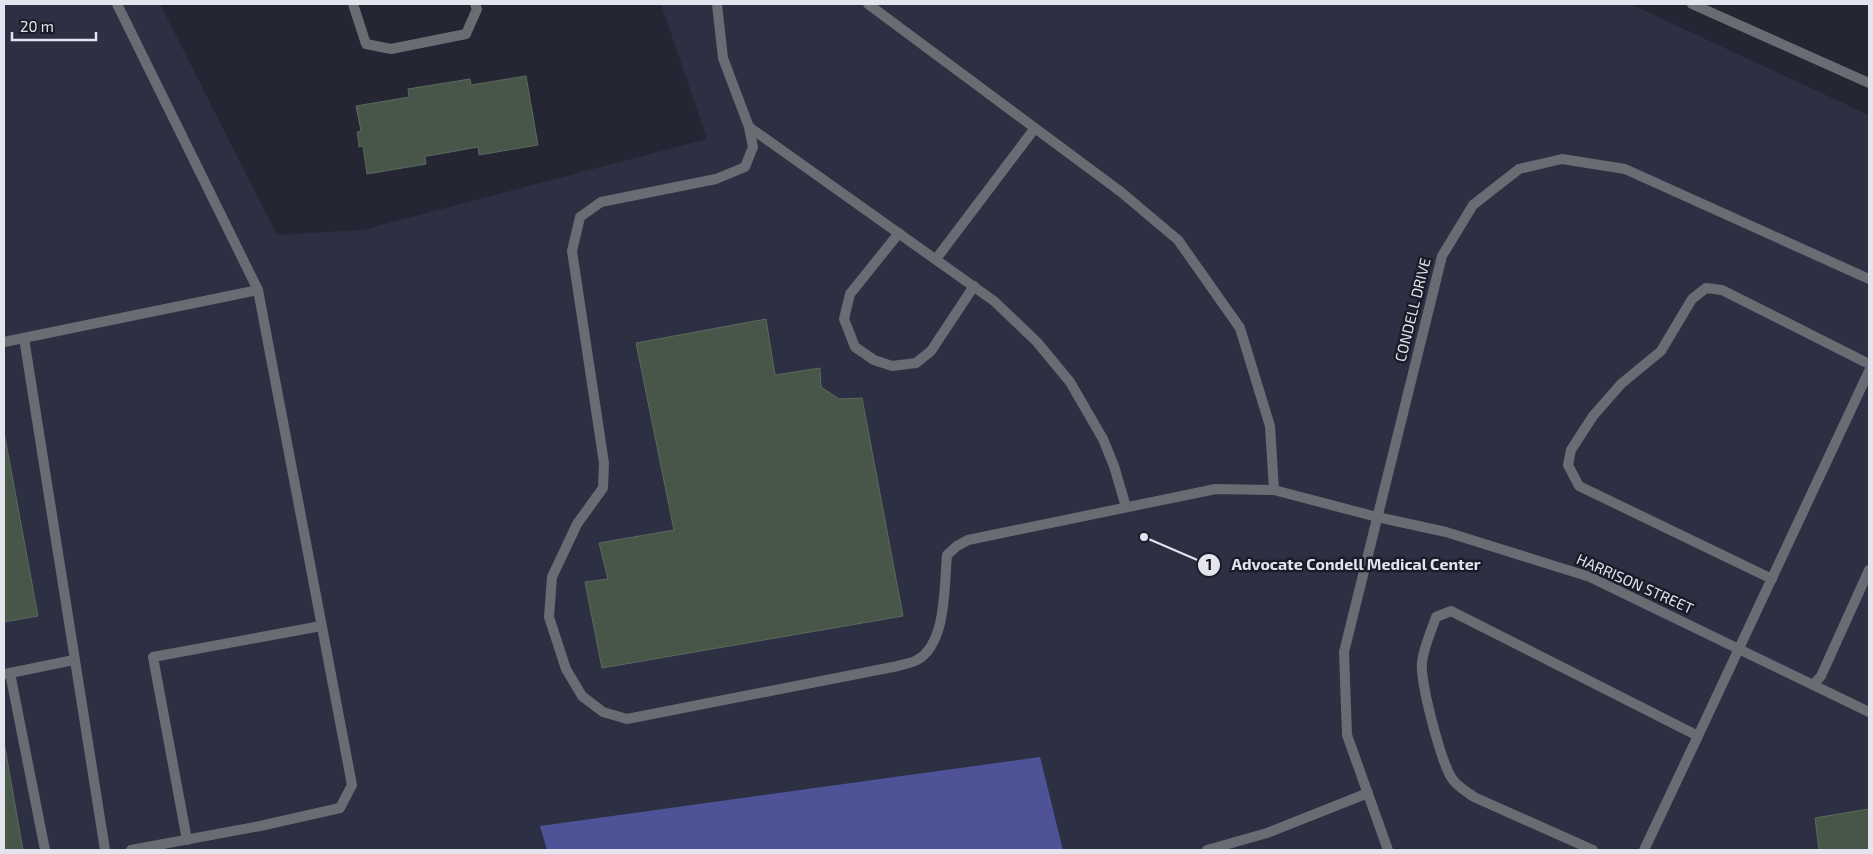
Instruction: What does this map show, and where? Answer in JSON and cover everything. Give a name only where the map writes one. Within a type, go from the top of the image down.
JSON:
[{"type":"street","points":[[117,4],[258,290],[352,785],[340,808],[131,850]]},
{"type":"street","points":[[352,4],[366,44],[391,49],[466,34],[477,9],[475,4]]},
{"type":"street","name":"HARRISON STREET","points":[[718,4],[723,58],[749,127],[753,147],[745,167],[716,179],[601,202],[580,217],[572,252],[604,463],[603,488],[577,524],[552,577],[549,617],[566,669],[582,696],[603,712],[627,719],[889,668],[917,660],[927,651],[935,639],[940,624],[947,555],[957,546],[968,540],[1215,490],[1274,490],[1377,518],[1446,532],[1590,577],[1869,712]]},
{"type":"street","points":[[868,4],[1121,192],[1178,240],[1240,328],[1270,426],[1274,490]]},
{"type":"street","points":[[1692,4],[1869,83]]},
{"type":"street","points":[[749,127],[974,286],[994,301],[1038,342],[1070,382],[1103,439],[1114,466],[1126,507]]},
{"type":"street","points":[[936,259],[1036,128]]},
{"type":"street","name":"CONDELL DRIVE","points":[[1388,850],[1347,735],[1344,652],[1442,256],[1473,205],[1519,169],[1562,159],[1625,169],[1869,279]]},
{"type":"street","points":[[899,234],[850,294],[844,319],[855,347],[874,360],[892,366],[916,363],[932,351],[974,286]]},
{"type":"street","points":[[1772,579],[1579,486],[1568,465],[1571,450],[1593,416],[1621,384],[1661,351],[1692,299],[1706,288],[1722,290],[1869,364]]},
{"type":"street","points":[[4,342],[258,290]]},
{"type":"street","points":[[24,338],[105,850]]},
{"type":"street","points":[[1644,850],[1869,371]]},
{"type":"street","points":[[1813,685],[1821,676],[1869,570]]},
{"type":"street","points":[[1593,850],[1474,797],[1451,778],[1442,755],[1424,690],[1422,663],[1436,617],[1451,611],[1698,736]]},
{"type":"street","points":[[186,840],[153,657],[321,626]]},
{"type":"street","points":[[45,850],[7,674],[74,660]]},
{"type":"street","points":[[1207,850],[1266,833],[1368,793]]},
{"type":"shaded area","points":[[4,4],[160,4],[277,235],[362,230],[707,139],[661,4],[1630,4],[1869,115],[1869,850],[4,850]]},
{"type":"shaded area","points":[[1040,757],[1063,850],[547,850],[540,826]]},
{"type":"building","points":[[526,76],[538,145],[479,155],[478,147],[425,156],[426,164],[367,174],[363,146],[359,147],[357,132],[361,131],[356,106],[409,97],[408,89],[470,79],[471,85]]},
{"type":"building","points":[[766,319],[775,375],[820,368],[821,387],[839,399],[862,398],[903,616],[602,668],[585,582],[608,579],[599,543],[674,530],[636,343]]},
{"type":"building","points":[[4,432],[38,616],[4,622]]},
{"type":"building","points":[[4,742],[23,850],[4,850]]},
{"type":"building","points":[[1869,809],[1869,850],[1819,850],[1815,818]]},
{"type":"place","name":"Advocate Condell Medical Center","points":[[1144,537]]}]
